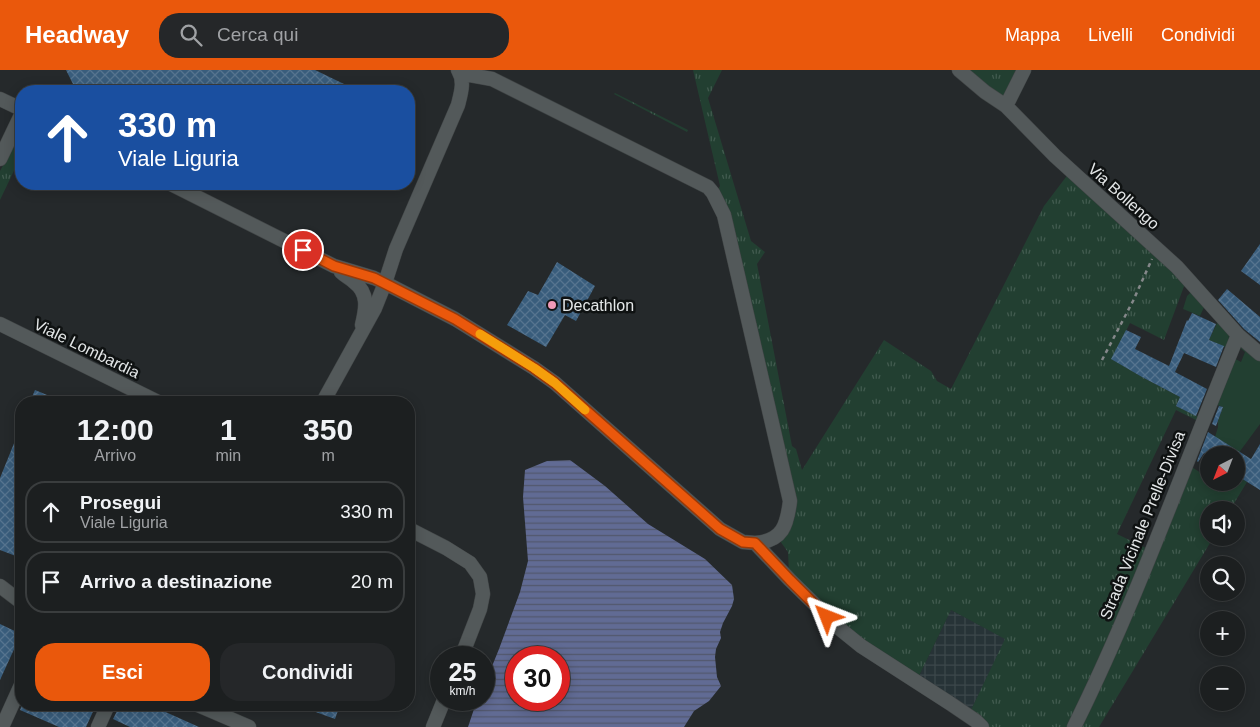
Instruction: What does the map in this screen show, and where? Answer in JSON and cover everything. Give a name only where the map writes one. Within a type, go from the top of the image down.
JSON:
[{"type":"street","name":"Via Bollengo","points":[[959,70],[985,92],[1006,106],[1055,156],[1176,267],[1238,334],[1260,354]]},
{"type":"street","points":[[1006,106],[1024,70]]},
{"type":"street","points":[[183,190],[334,266],[385,283],[455,319],[534,368],[555,383],[720,529],[743,542],[762,543],[769,540],[783,529],[788,516],[790,500],[724,215],[713,193],[708,188],[497,75],[460,73],[462,92],[458,105],[396,249],[385,283],[375,308],[326,396]]},
{"type":"street","points":[[0,99],[15,106]]},
{"type":"street","points":[[0,159],[15,128]]},
{"type":"street","points":[[334,266],[360,287],[363,293],[366,301],[361,333]]},
{"type":"street","name":"Viale Lombardia","points":[[0,324],[146,396]]},
{"type":"street","name":"Strada Vicinale Prelle-Divisa","points":[[1074,727],[1114,642],[1152,552],[1238,334]]},
{"type":"street","points":[[415,532],[470,563],[480,577],[484,594],[465,646]]},
{"type":"street","points":[[755,543],[840,629],[861,646],[951,704],[982,727]]},
{"type":"street","points":[[0,586],[15,597]]},
{"type":"street","points":[[2,727],[15,698]]},
{"type":"street","points":[[98,727],[105,711]]},
{"type":"street","points":[[212,711],[249,727]]},
{"type":"street","points":[[433,727],[440,711]]},
{"type":"path","points":[[1102,360],[1133,301],[1157,249]]},
{"type":"shaded area","points":[[951,610],[1006,639],[971,710],[918,678]]},
{"type":"green space","points":[[693,70],[722,70],[708,98],[751,241],[765,252],[757,264],[792,446],[796,449],[802,470],[884,340],[931,371],[937,381],[951,389],[1044,206],[1069,173],[1186,281],[1164,340],[1130,323],[1112,359],[1180,397],[1176,406],[1201,418],[1200,422],[1176,410],[1117,534],[1148,549],[1070,727],[987,727],[984,725],[980,715],[971,710],[1005,639],[951,610],[918,678],[845,627],[789,573],[788,552],[780,541],[792,525],[796,504],[728,210],[719,188]]},
{"type":"green space","points":[[966,70],[1022,70],[1004,96],[998,96]]},
{"type":"green space","points":[[614,94],[688,130],[687,132]]},
{"type":"green space","points":[[15,146],[15,169],[0,200],[0,171]]},
{"type":"green space","points":[[1191,292],[1206,303],[1200,316],[1183,309],[1187,296]]},
{"type":"green space","points":[[1219,319],[1228,332],[1227,348],[1209,340]]},
{"type":"green space","points":[[1242,346],[1260,357],[1260,424],[1244,446],[1227,446],[1215,437],[1223,407],[1217,405],[1215,410],[1232,357],[1241,362],[1245,352],[1240,348]]},
{"type":"green space","points":[[1190,466],[1200,472],[1200,491],[1242,491],[1235,501],[1200,501],[1200,546],[1208,546],[1202,556],[1200,556],[1200,560],[1099,727],[1078,727]]},
{"type":"water","points":[[570,460],[605,486],[648,524],[705,559],[732,585],[734,599],[720,632],[721,638],[715,657],[717,677],[721,686],[709,701],[694,711],[684,727],[468,727],[473,711],[495,711],[495,659],[520,592],[528,561],[523,497],[525,470],[547,461]]},
{"type":"building","points":[[66,70],[315,70],[344,84],[75,85]]},
{"type":"building","points":[[1260,244],[1260,285],[1241,271]]},
{"type":"building","name":"Decathlon","points":[[557,262],[595,286],[576,321],[565,315],[546,347],[507,325],[528,291],[538,295]]},
{"type":"building","points":[[1227,289],[1260,317],[1260,342],[1244,329],[1218,300]]},
{"type":"building","points":[[1192,313],[1216,324],[1209,340],[1224,346],[1216,367],[1184,353],[1175,372],[1207,389],[1196,416],[1176,406],[1180,397],[1111,359],[1126,330],[1141,337],[1135,349],[1169,366],[1187,320]]},
{"type":"building","points":[[35,390],[50,396],[32,396]]},
{"type":"building","points":[[1219,406],[1223,407],[1216,426],[1212,424]]},
{"type":"building","points":[[1208,432],[1230,446],[1203,446]]},
{"type":"building","points":[[15,441],[15,556],[0,550],[0,478]]},
{"type":"building","points":[[1260,444],[1260,490],[1245,481],[1245,455],[1251,459]]},
{"type":"building","points":[[0,624],[15,631],[15,647],[0,680]]},
{"type":"building","points":[[22,711],[93,711],[86,727],[59,727]]},
{"type":"building","points":[[117,711],[163,711],[199,727],[130,727],[113,719]]},
{"type":"building","points":[[313,711],[338,711],[335,719]]},
{"type":"slow traffic","points":[[480,334],[555,383],[585,410]]},
{"type":"place","name":"Decathlon","points":[[552,305]]},
{"type":"route","points":[[303,250],[334,266],[374,278],[438,310],[534,368],[555,383],[720,529],[743,542],[755,543],[827,617]]}]
